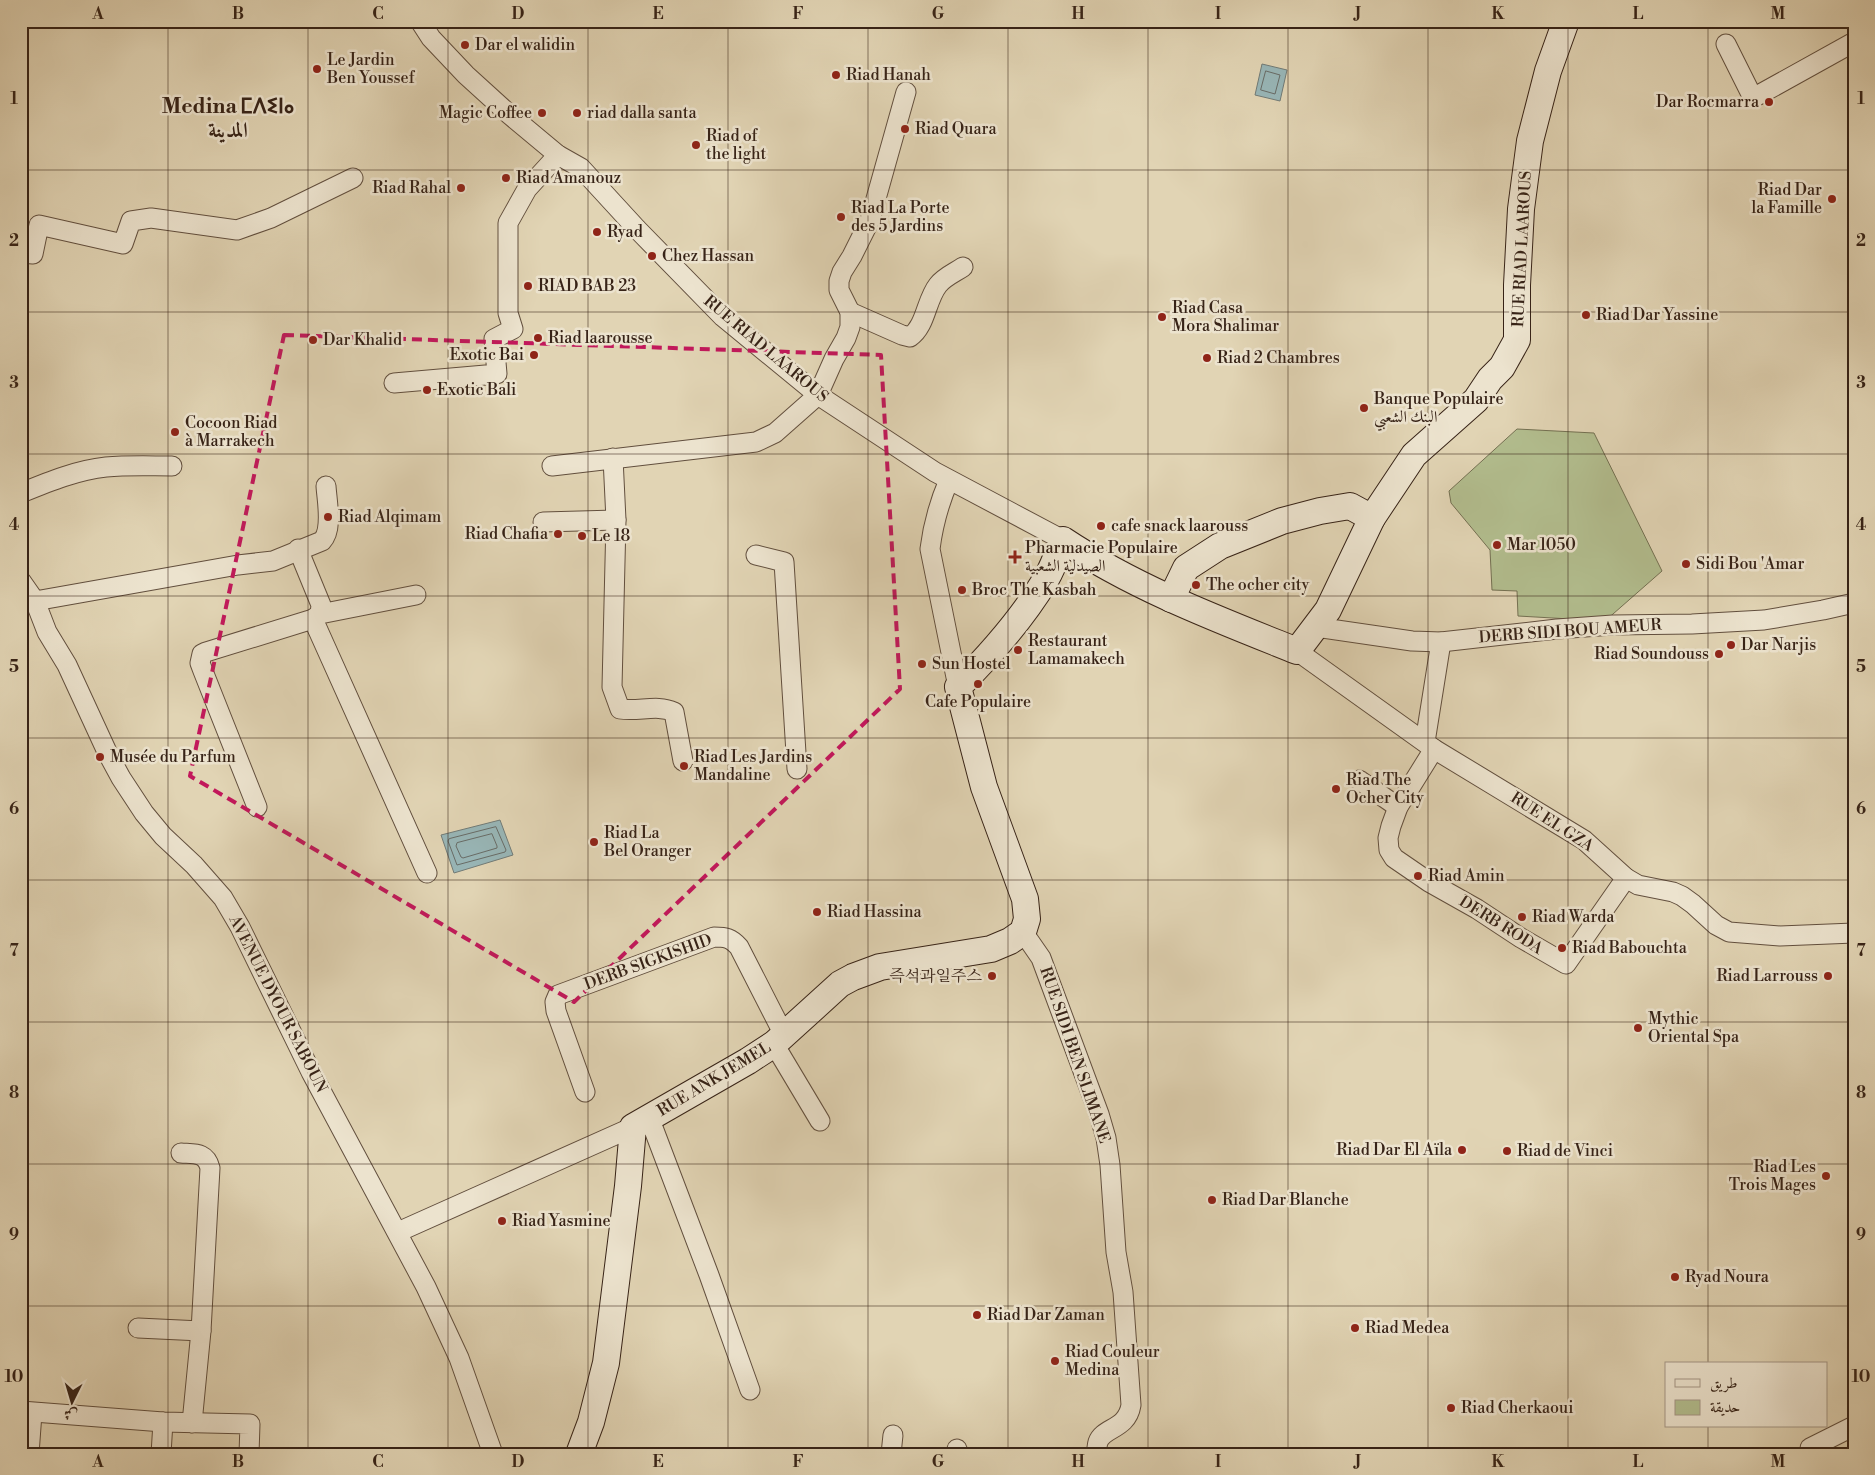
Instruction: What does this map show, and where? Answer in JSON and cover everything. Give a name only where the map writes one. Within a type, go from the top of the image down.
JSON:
[{"type":"street","name":"RUE RIAD LAAROUS","points":[[420,21],[431,38],[466,75],[558,155],[581,168],[637,229],[723,317],[818,395],[934,472],[1063,540],[1096,562],[1171,599],[1297,651],[1328,610],[1372,518],[1414,456],[1476,400],[1490,379],[1502,367],[1517,340],[1517,285],[1521,216],[1530,141],[1548,71],[1566,21]]},
{"type":"street","points":[[1726,44],[1753,98],[1854,42]]},
{"type":"street","points":[[552,466],[756,442],[775,433],[818,395],[850,327],[850,312],[839,290],[839,282],[842,272],[870,220],[906,92]]},
{"type":"street","points":[[394,383],[498,374],[494,338],[513,329],[508,313],[508,223],[527,189],[558,155]]},
{"type":"street","points":[[21,253],[33,254],[38,224],[123,244],[131,221],[141,219],[151,218],[237,230],[271,218],[352,178]]},
{"type":"street","points":[[850,312],[910,337],[921,322],[939,283],[963,267]]},
{"type":"street","points":[[613,458],[616,520],[614,656],[612,675],[614,696],[620,709],[632,711],[658,708],[674,712],[683,760]]},
{"type":"street","points":[[21,493],[78,472],[106,467],[172,466]]},
{"type":"street","points":[[949,480],[932,528],[930,550],[958,687],[984,786],[1025,899],[1027,919],[1023,932]]},
{"type":"street","points":[[35,601],[273,560],[322,541],[329,529],[326,486]]},
{"type":"street","points":[[1171,599],[1186,568],[1220,546],[1282,521],[1320,511],[1350,506],[1372,518]]},
{"type":"street","points":[[543,522],[616,520]]},
{"type":"street","points":[[958,687],[991,654],[1015,625],[1047,578],[1063,540]]},
{"type":"street","points":[[298,549],[321,605],[317,617],[427,873]]},
{"type":"street","points":[[756,554],[784,562],[797,769]]},
{"type":"street","name":"AVENUE DYOUR SABOUN","points":[[21,581],[35,601],[47,632],[68,665],[108,754],[121,778],[144,813],[163,836],[194,865],[223,898],[240,927],[311,1072],[426,1287],[459,1358],[493,1454]]},
{"type":"street","points":[[257,807],[203,671],[200,658],[202,654],[317,617],[416,594]]},
{"type":"street","name":"DERB SIDI BOU AMEUR","points":[[1316,627],[1387,638],[1441,642],[1576,628],[1764,620],[1854,603]]},
{"type":"street","points":[[1430,746],[1441,642]]},
{"type":"street","name":"RUE EL GZA","points":[[1297,651],[1430,746],[1584,840],[1626,878],[1638,885],[1673,892],[1682,896],[1716,925],[1729,932],[1780,936],[1854,933]]},
{"type":"street","name":"DERB RODA","points":[[1430,746],[1390,826],[1389,850],[1394,858],[1430,882],[1566,964],[1626,878]]},
{"type":"street","points":[[1359,780],[1398,807]]},
{"type":"street","name":"RUE ANK JEMEL","points":[[398,1232],[641,1122],[748,1061],[779,1039],[840,984],[853,977],[880,967],[991,949],[1010,941],[1023,932]]},
{"type":"street","name":"RUE SIDI BEN SLIMANE","points":[[1023,932],[1041,958],[1098,1114],[1106,1138],[1110,1165],[1116,1252],[1123,1292],[1131,1405],[1126,1418],[1121,1424],[1102,1436],[1098,1441],[1096,1454]]},
{"type":"street","name":"DERB SIGKISHID","points":[[584,1092],[556,1011],[555,1002],[558,995],[708,939],[725,937],[732,939],[739,947],[779,1039]]},
{"type":"street","points":[[779,1039],[820,1121]]},
{"type":"street","points":[[641,1122],[709,1275],[750,1390]]},
{"type":"street","points":[[579,1454],[591,1422],[606,1363],[624,1214],[641,1122]]},
{"type":"street","points":[[181,1153],[202,1154],[209,1161],[210,1168],[202,1331],[192,1423]]},
{"type":"street","points":[[138,1328],[202,1331]]},
{"type":"street","points":[[29,1454],[27,1412],[163,1422],[250,1424],[249,1454]]},
{"type":"street","points":[[161,1454],[163,1422]]},
{"type":"street","points":[[1813,1454],[1810,1448],[1854,1426]]},
{"type":"highlighted area","points":[[284,335],[881,355],[900,689],[574,1002],[190,776]]},
{"type":"green space","points":[[1517,429],[1594,433],[1662,571],[1605,621],[1518,616],[1517,591],[1492,590],[1490,550],[1451,503],[1449,491]]},
{"type":"water","points":[[1262,64],[1287,70],[1280,101],[1255,95]]},
{"type":"water","points":[[500,820],[513,855],[454,873],[441,835]]},
{"type":"place","name":"Dar el walidin","points":[[465,45]]},
{"type":"place","name":"Le Jardin Ben Youssef","points":[[317,69]]},
{"type":"place","name":"Riad Hanah","points":[[836,75]]},
{"type":"place","name":"Dar Rocmarra","points":[[1769,102]]},
{"type":"place","name":"Magic Coffee","points":[[542,113]]},
{"type":"place","name":"riad dalla santa","points":[[577,113]]},
{"type":"place","name":"Riad Quara","points":[[905,129]]},
{"type":"place","name":"Riad of the light","points":[[696,145]]},
{"type":"place","name":"Riad Amanouz","points":[[506,178]]},
{"type":"place","name":"Riad Rahal","points":[[461,188]]},
{"type":"place","name":"Riad Dar la Famille","points":[[1832,199]]},
{"type":"place","name":"Riad La Porte des 5 Jardins","points":[[841,217]]},
{"type":"place","name":"Ryad","points":[[597,232]]},
{"type":"place","name":"Chez Hassan","points":[[652,256]]},
{"type":"place","name":"RIAD BAB 23","points":[[528,286]]},
{"type":"place","name":"Riad Dar Yassine","points":[[1586,315]]},
{"type":"place","name":"Riad Casa Mora Shalimar","points":[[1162,317]]},
{"type":"place","name":"Riad laarousse","points":[[538,338]]},
{"type":"place","name":"Dar Khalid","points":[[313,340]]},
{"type":"place","name":"Exotic Bai","points":[[534,355]]},
{"type":"place","name":"Riad 2 Chambres","points":[[1207,358]]},
{"type":"place","name":"Exotic Bali","points":[[427,390]]},
{"type":"place","name":"Banque Populaire البنك الشعبي","points":[[1364,408]]},
{"type":"place","name":"Cocoon Riad à Marrakech","points":[[175,432]]},
{"type":"place","name":"Riad Alqimam","points":[[328,517]]},
{"type":"place","name":"cafe snack laarouss","points":[[1101,526]]},
{"type":"place","name":"Riad Chafia","points":[[558,534]]},
{"type":"place","name":"Le 18","points":[[582,536]]},
{"type":"place","name":"Mar 1050","points":[[1497,545]]},
{"type":"place","name":"Pharmacie Populaire الصيدلية الشعبية","points":[[1015,557]]},
{"type":"place","name":"Sidi Bou 'Amar","points":[[1686,564]]},
{"type":"place","name":"The ocher city","points":[[1196,585]]},
{"type":"place","name":"Broc The Kasbah","points":[[962,590]]},
{"type":"place","name":"Dar Narjis","points":[[1731,645]]},
{"type":"place","name":"Restaurant Lamamakech","points":[[1018,650]]},
{"type":"place","name":"Riad Soundouss","points":[[1719,654]]},
{"type":"place","name":"Sun Hostel","points":[[922,664]]},
{"type":"place","name":"Cafe Populaire","points":[[978,684]]},
{"type":"place","name":"Musée du Parfum","points":[[100,757]]},
{"type":"place","name":"Riad Les Jardins Mandaline","points":[[684,766]]},
{"type":"place","name":"Riad The Ocher City","points":[[1336,789]]},
{"type":"place","name":"Riad La Bel Oranger","points":[[594,842]]},
{"type":"place","name":"Riad Amin","points":[[1418,876]]},
{"type":"place","name":"Riad Hassina","points":[[817,912]]},
{"type":"place","name":"Riad Warda","points":[[1522,917]]},
{"type":"place","name":"Riad Babouchta","points":[[1562,948]]},
{"type":"place","name":"즉석과일주스","points":[[992,976]]},
{"type":"place","name":"Riad Larrouss","points":[[1828,976]]},
{"type":"place","name":"Mythic Oriental Spa","points":[[1638,1028]]},
{"type":"place","name":"Riad Dar El Aïla","points":[[1462,1150]]},
{"type":"place","name":"Riad de Vinci","points":[[1507,1151]]},
{"type":"place","name":"Riad Les Trois Mages","points":[[1826,1176]]},
{"type":"place","name":"Riad Dar Blanche","points":[[1212,1200]]},
{"type":"place","name":"Riad Yasmine","points":[[502,1221]]},
{"type":"place","name":"Ryad Noura","points":[[1675,1277]]},
{"type":"place","name":"Riad Dar Zaman","points":[[977,1315]]},
{"type":"place","name":"Riad Medea","points":[[1355,1328]]},
{"type":"place","name":"Riad Couleur Medina","points":[[1055,1361]]},
{"type":"place","name":"Riad Cherkaoui","points":[[1451,1408]]},
{"type":"district","name":"Medina ⵎⴷⵉⵏⴰ المدينة","points":[[228,119]]}]
